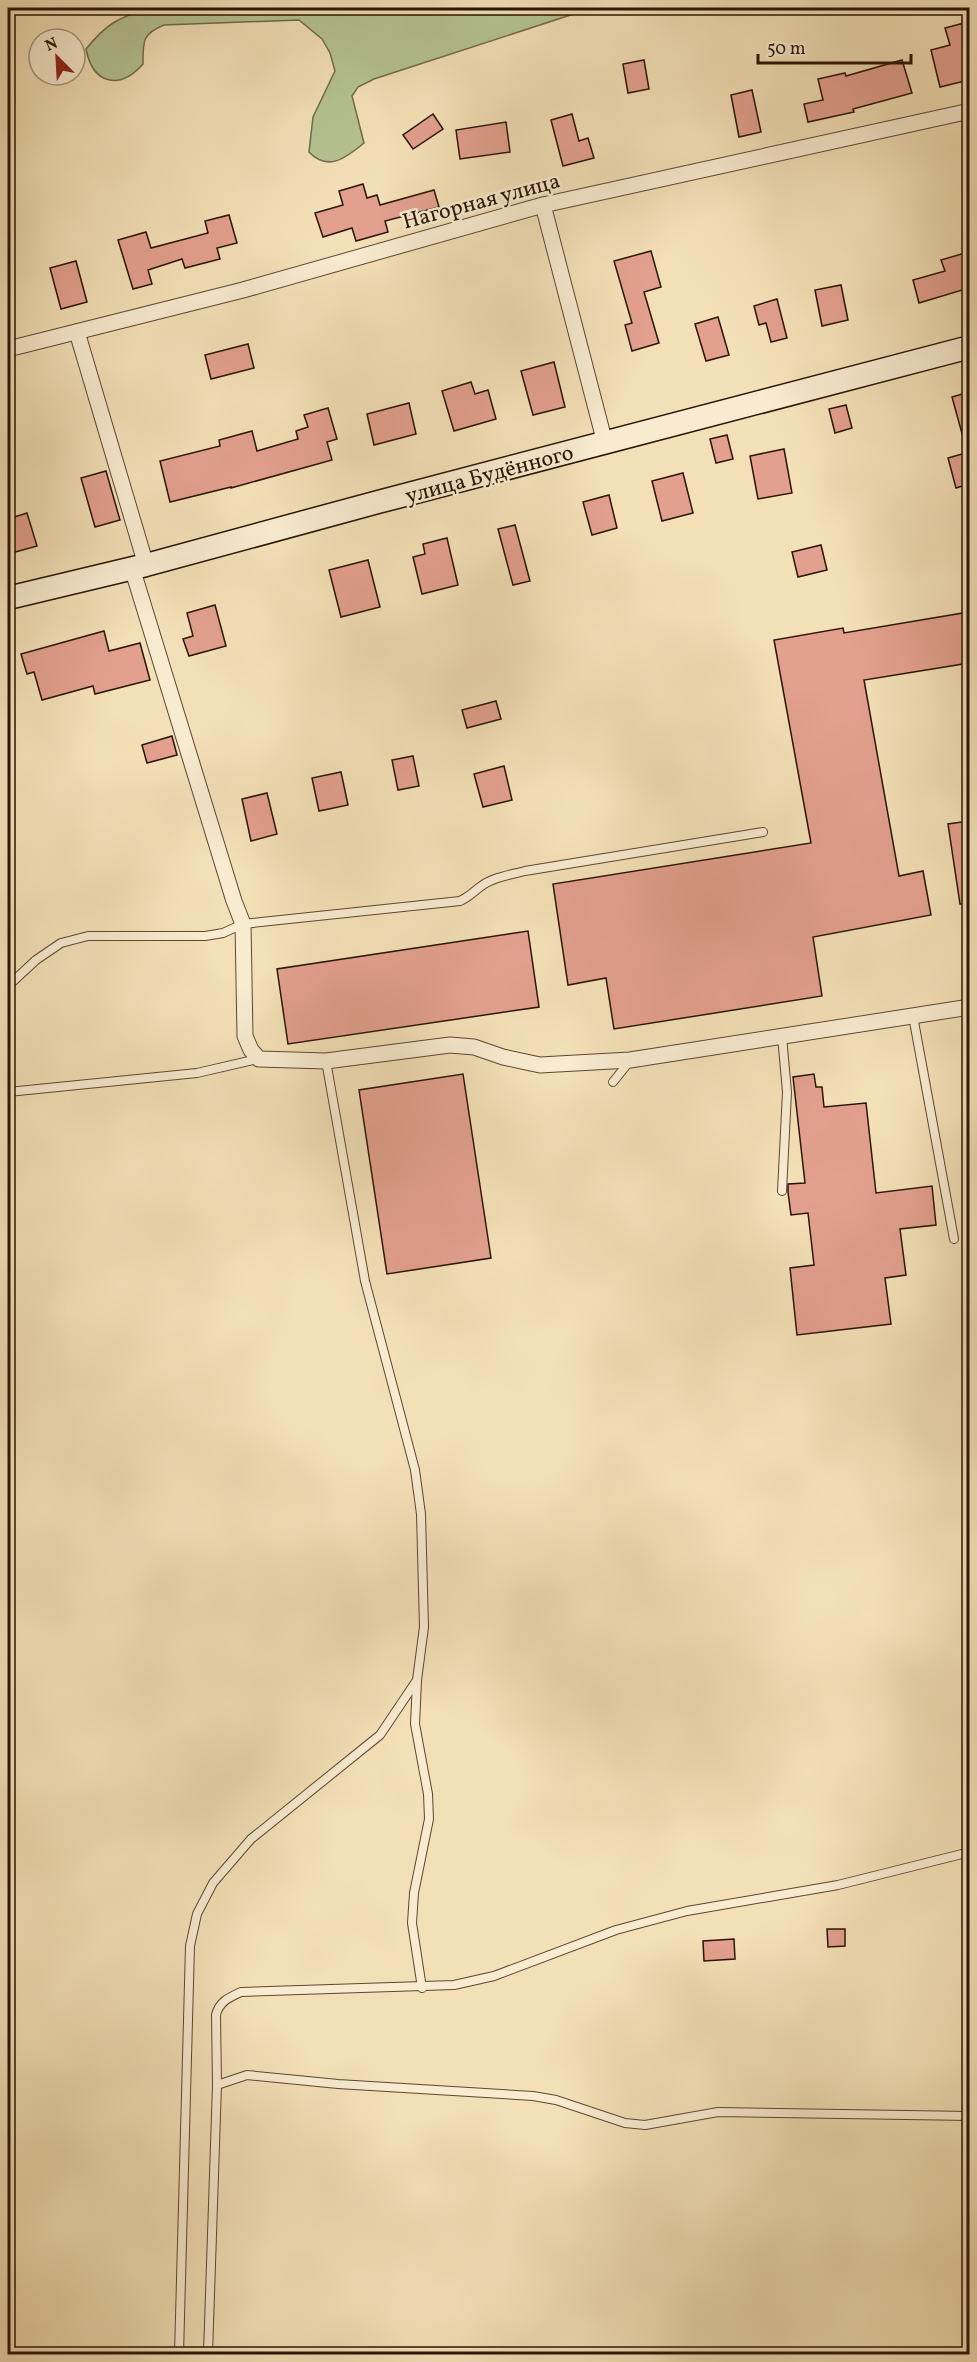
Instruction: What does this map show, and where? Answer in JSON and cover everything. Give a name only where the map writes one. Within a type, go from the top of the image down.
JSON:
[{"type":"main road","name":"улица Будённого","points":[[8,598],[139,566],[969,347]]},
{"type":"street","name":"Нагорная улица","points":[[8,349],[243,290],[543,205],[969,111]]},
{"type":"street","points":[[543,205],[605,443]]},
{"type":"street","points":[[77,332],[139,566],[234,901],[243,924],[245,1036],[251,1050],[259,1059],[327,1061],[450,1045],[474,1047],[503,1057],[540,1065],[630,1060],[969,1007]]},
{"type":"lane","points":[[8,986],[36,960],[62,943],[88,936],[205,936],[223,933],[243,924],[460,901],[472,896],[479,888],[495,878],[525,871],[763,832]]},
{"type":"lane","points":[[913,1016],[954,1239]]},
{"type":"lane","points":[[782,1036],[787,1092],[782,1191]]},
{"type":"lane","points":[[8,1092],[197,1073],[259,1059]]},
{"type":"lane","points":[[613,1082],[630,1060]]},
{"type":"lane","points":[[327,1061],[365,1281],[414,1470],[421,1514],[424,1627],[417,1680],[415,1724],[428,1794],[429,1819],[414,1893],[412,1923],[422,1988]]},
{"type":"lane","points":[[179,2355],[190,1946],[197,1914],[213,1883],[251,1839],[380,1735],[417,1680]]},
{"type":"lane","points":[[208,2355],[217,2085],[216,2016],[218,2007],[225,1999],[241,1992],[422,1988],[454,1985],[494,1976],[616,1930],[687,1911],[838,1885],[969,1852]]},
{"type":"lane","points":[[217,2085],[248,2075],[338,2084],[533,2096],[556,2100],[625,2123],[645,2125],[718,2112],[969,2116]]},
{"type":"green space","points":[[149,8],[592,8],[374,79],[358,87],[352,96],[364,143],[344,158],[330,162],[316,158],[309,152],[313,117],[335,71],[330,53],[322,39],[299,20],[164,25],[151,32],[145,39],[143,64],[125,78],[108,80],[95,70],[87,48],[107,27],[129,15]]},
{"type":"building","points":[[964,23],[969,48],[969,80],[940,87],[931,50],[950,45],[945,28]]},
{"type":"building","points":[[644,60],[649,89],[628,93],[623,64]]},
{"type":"building","points":[[902,60],[912,93],[853,109],[854,112],[808,122],[804,104],[823,100],[818,79],[845,73],[846,76]]},
{"type":"building","points":[[752,90],[761,132],[739,137],[731,95]]},
{"type":"building","points":[[433,114],[443,129],[413,149],[403,135]]},
{"type":"building","points":[[572,114],[579,141],[588,138],[594,158],[563,166],[551,120]]},
{"type":"building","points":[[506,122],[510,152],[460,159],[456,130]]},
{"type":"building","points":[[363,184],[367,198],[377,195],[380,205],[434,190],[439,207],[385,221],[388,232],[356,241],[352,228],[323,237],[315,213],[343,205],[339,191]]},
{"type":"building","points":[[229,215],[237,243],[217,248],[220,259],[185,268],[182,259],[148,270],[152,284],[133,289],[118,240],[146,232],[151,248],[208,233],[205,221]]},
{"type":"building","points":[[651,251],[661,287],[644,292],[659,343],[632,351],[625,325],[632,323],[614,261]]},
{"type":"building","points":[[965,253],[969,267],[969,288],[919,303],[913,280],[945,271],[941,260]]},
{"type":"building","points":[[76,261],[87,302],[61,309],[50,268]]},
{"type":"building","points":[[841,285],[848,320],[822,326],[815,290]]},
{"type":"building","points":[[777,299],[787,338],[771,342],[766,323],[759,325],[754,306]]},
{"type":"building","points":[[718,317],[729,355],[706,361],[695,324]]},
{"type":"building","points":[[248,344],[254,368],[211,379],[205,355]]},
{"type":"building","points":[[554,362],[565,407],[533,415],[521,371]]},
{"type":"building","points":[[471,382],[475,394],[488,390],[496,419],[454,431],[442,391]]},
{"type":"building","points":[[969,392],[969,440],[964,441],[952,397]]},
{"type":"building","points":[[409,403],[416,434],[374,445],[367,414]]},
{"type":"building","points":[[846,405],[852,428],[835,433],[829,409]]},
{"type":"building","points":[[328,408],[337,439],[327,442],[332,460],[170,502],[160,461],[220,446],[219,440],[252,431],[257,451],[298,439],[296,431],[308,427],[304,415]]},
{"type":"building","points":[[727,435],[733,459],[716,463],[710,439]]},
{"type":"building","points":[[784,449],[792,493],[758,499],[750,456]]},
{"type":"building","points":[[969,452],[969,484],[956,488],[948,458]]},
{"type":"building","points":[[106,471],[120,520],[95,527],[81,478]]},
{"type":"building","points":[[683,473],[693,513],[662,521],[652,481]]},
{"type":"building","points":[[609,495],[617,528],[592,535],[583,502]]},
{"type":"building","points":[[27,513],[37,546],[8,554],[8,519]]},
{"type":"building","points":[[515,525],[530,581],[513,585],[498,529]]},
{"type":"building","points":[[447,538],[458,585],[422,594],[413,557],[425,554],[423,544]]},
{"type":"building","points":[[821,545],[827,570],[798,577],[792,552]]},
{"type":"building","points":[[368,560],[380,607],[341,617],[329,570]]},
{"type":"building","points":[[215,605],[226,646],[189,656],[183,639],[193,636],[187,613]]},
{"type":"building","points":[[969,612],[969,663],[864,680],[899,876],[923,871],[931,915],[813,937],[822,996],[614,1029],[606,978],[568,985],[553,884],[811,843],[774,640],[843,628],[844,633]]},
{"type":"building","points":[[104,631],[109,651],[140,643],[150,680],[95,694],[93,686],[42,700],[34,672],[27,674],[21,654]]},
{"type":"building","points":[[496,701],[501,719],[467,728],[462,710]]},
{"type":"building","points":[[172,736],[177,755],[147,763],[142,745]]},
{"type":"building","points":[[413,756],[419,786],[398,790],[392,760]]},
{"type":"building","points":[[504,766],[512,800],[483,807],[474,774]]},
{"type":"building","points":[[341,772],[348,805],[319,811],[312,778]]},
{"type":"building","points":[[267,793],[277,834],[251,841],[242,799]]},
{"type":"building","points":[[969,821],[969,904],[960,904],[948,824]]},
{"type":"building","points":[[528,931],[539,1007],[288,1044],[277,969]]},
{"type":"building","points":[[463,1074],[491,1258],[387,1274],[359,1090]]},
{"type":"building","points":[[814,1074],[816,1087],[822,1087],[824,1107],[866,1103],[876,1193],[932,1186],[936,1225],[900,1229],[906,1275],[885,1278],[891,1324],[797,1335],[790,1268],[814,1265],[808,1213],[791,1215],[788,1192],[788,1184],[805,1183],[793,1077]]},
{"type":"building","points":[[827,1929],[845,1929],[845,1946],[828,1947]]},
{"type":"building","points":[[734,1939],[735,1959],[704,1961],[703,1941]]}]
